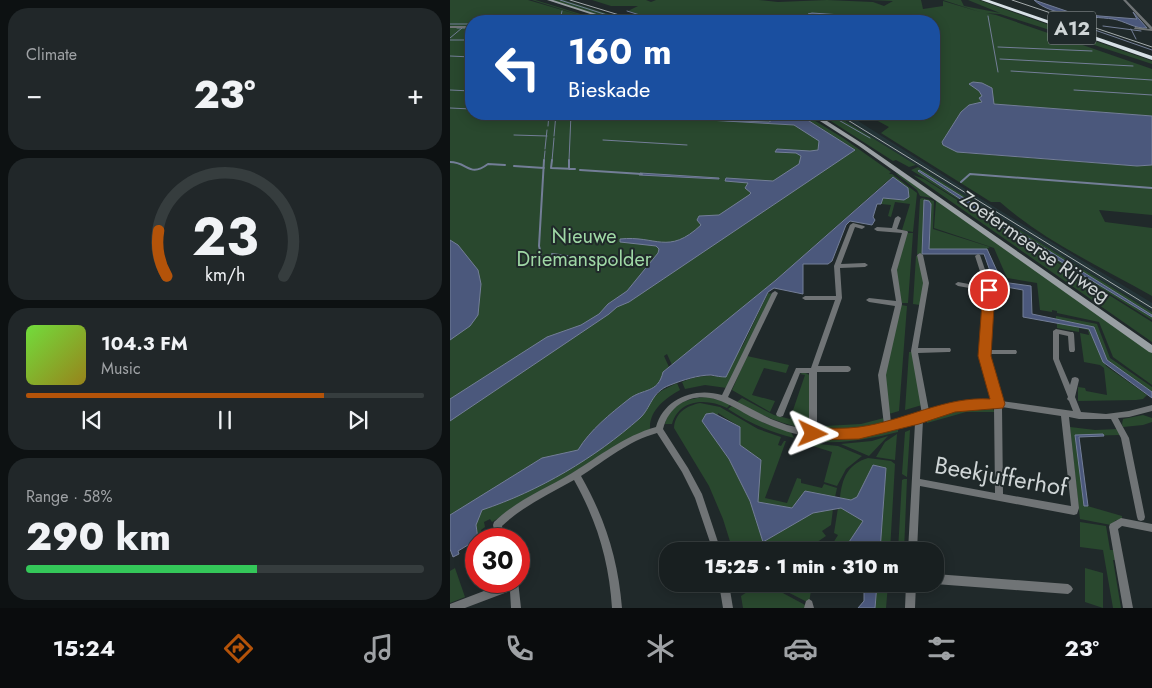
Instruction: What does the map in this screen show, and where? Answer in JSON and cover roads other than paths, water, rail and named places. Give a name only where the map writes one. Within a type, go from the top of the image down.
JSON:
[{"type":"highway","name":"A12","points":[[984,0],[1152,56]]},
{"type":"highway","name":"A12","points":[[993,0],[1152,56]]},
{"type":"main road","points":[[543,0],[596,15]]},
{"type":"main road","points":[[548,0],[596,15]]},
{"type":"main road","points":[[821,120],[900,170]]},
{"type":"main road","points":[[827,120],[900,170]]},
{"type":"main road","name":"Zoetermeerse Rijweg","points":[[900,170],[1152,344]]},
{"type":"main road","name":"Zoetermeerse Rijweg","points":[[900,170],[1152,350]]},
{"type":"street","points":[[1124,0],[1152,30]]},
{"type":"street","points":[[450,27],[465,27]]},
{"type":"street","points":[[1135,28],[1152,30]]},
{"type":"street","points":[[894,230],[898,218]]},
{"type":"street","points":[[813,434],[813,371],[838,298],[837,266],[853,225],[862,227]]},
{"type":"street","points":[[877,229],[884,228],[904,232],[894,270],[899,304],[882,376],[888,426]]},
{"type":"street","points":[[912,542],[915,482],[922,416],[914,350],[926,283],[920,255]]},
{"type":"street","points":[[978,256],[989,290],[985,352],[998,404],[999,497]]},
{"type":"street","points":[[837,266],[865,265]]},
{"type":"street","points":[[958,284],[989,290]]},
{"type":"street","points":[[724,398],[775,294]]},
{"type":"street","points":[[805,298],[838,298]]},
{"type":"street","points":[[869,300],[899,304]]},
{"type":"street","points":[[1072,350],[1071,334],[1056,330],[1056,359],[1080,416]]},
{"type":"street","points":[[914,350],[948,350]]},
{"type":"street","points":[[985,352],[1014,352]]},
{"type":"street","points":[[780,414],[798,370],[848,369]]},
{"type":"street","points":[[1071,398],[1076,380]]},
{"type":"street","points":[[714,542],[699,497],[685,470],[659,429],[662,419],[668,410],[686,397],[707,395],[724,398],[771,423],[813,434],[859,433],[968,404],[998,404],[1080,416],[1113,416],[1150,411]]},
{"type":"street","name":"Beekjufferhof","points":[[915,482],[1074,511],[1065,415]]},
{"type":"street","points":[[1113,416],[1126,438],[1141,517]]},
{"type":"street","points":[[497,528],[500,521],[534,497],[576,475],[630,440],[659,429]]},
{"type":"street","points":[[576,475],[591,500],[600,522],[613,572],[617,608]]},
{"type":"street","points":[[1128,608],[1113,531],[1116,524],[1121,522],[1152,528]]},
{"type":"street","points":[[944,580],[1068,589]]},
{"type":"street","points":[[725,592],[728,608]]},
{"type":"street","points":[[910,608],[911,592]]},
{"type":"street","points":[[452,608],[489,593]]},
{"type":"street","points":[[515,593],[516,608]]},
{"type":"water","points":[[1034,0],[1075,14],[1137,19],[1133,12],[1147,28],[1113,19],[1061,13],[1042,6]]},
{"type":"water","points":[[812,13],[841,15],[810,15],[808,14]]},
{"type":"water","points":[[973,82],[982,83],[992,88],[994,104],[1152,116],[1152,165],[1137,166],[957,152],[943,145],[942,142],[961,112],[969,105],[982,102],[979,98],[982,96],[979,91],[969,84]]},
{"type":"water","points":[[708,120],[769,122],[772,120],[808,120],[855,150],[629,302],[617,307],[450,421],[450,399],[547,337],[581,325],[599,314],[608,304],[627,291],[658,253],[659,249],[656,246],[620,242],[620,239],[662,242],[679,240],[701,225],[697,220],[699,216],[719,215],[751,193],[745,188],[748,183],[725,181],[726,178],[773,181],[799,164],[801,156],[796,153],[775,152],[777,149],[818,150],[819,141],[794,125]]},
{"type":"water","points":[[919,170],[1152,315],[1152,317],[992,220]]},
{"type":"water","points":[[640,173],[719,178],[719,179],[639,175]]},
{"type":"water","points":[[893,177],[908,188],[909,197],[904,200],[883,198],[881,204],[877,204],[873,217],[875,220],[872,225],[850,221],[846,225],[832,261],[828,264],[803,264],[803,294],[774,288],[768,292],[726,377],[701,376],[680,381],[664,388],[655,396],[640,418],[623,433],[585,460],[545,483],[482,510],[476,528],[465,528],[465,547],[458,551],[459,554],[453,557],[450,549],[450,515],[542,458],[578,450],[594,429],[608,416],[629,399],[658,384],[663,372],[776,280]]},
{"type":"water","points":[[924,200],[929,201],[931,204],[929,249],[987,249],[1002,282],[1031,286],[1032,314],[1094,327],[1107,360],[1152,392],[1152,398],[1103,362],[1089,329],[1023,317],[1023,290],[995,285],[984,254],[922,254]]},
{"type":"water","points":[[450,240],[458,245],[478,270],[481,284],[478,315],[470,326],[450,340]]},
{"type":"water","points":[[713,413],[740,427],[740,445],[761,460],[758,502],[792,508],[805,491],[851,500],[857,497],[873,465],[886,468],[881,542],[849,542],[863,521],[841,508],[813,513],[763,542],[750,501],[729,459],[702,421],[706,414]]},
{"type":"water","points":[[1103,434],[1104,436],[1079,437],[1088,506],[1084,506],[1075,435]]},
{"type":"water","points":[[864,592],[876,592],[875,608],[858,608],[864,601]]},
{"type":"waterway","points":[[560,0],[607,15]]},
{"type":"waterway","points":[[561,15],[562,11]]},
{"type":"waterway","points":[[627,11],[640,15]]},
{"type":"waterway","points":[[988,16],[998,72]]},
{"type":"waterway","points":[[450,24],[465,24]]},
{"type":"waterway","points":[[1103,26],[1131,30]]},
{"type":"waterway","points":[[457,28],[462,28]]},
{"type":"waterway","points":[[450,38],[462,28]]},
{"type":"waterway","points":[[1092,29],[1152,50]]},
{"type":"waterway","points":[[1131,30],[1141,31]]},
{"type":"waterway","points":[[1131,30],[1136,39]]},
{"type":"waterway","points":[[450,40],[465,40]]},
{"type":"waterway","points":[[998,47],[1092,51]]},
{"type":"waterway","points":[[450,56],[465,57]]},
{"type":"waterway","points":[[1000,59],[1133,66]]},
{"type":"waterway","points":[[1011,71],[1152,80]]},
{"type":"waterway","points":[[450,90],[465,91]]},
{"type":"waterway","points":[[1074,90],[1152,95]]},
{"type":"waterway","points":[[450,108],[465,109]]},
{"type":"waterway","points":[[548,120],[548,126]]},
{"type":"waterway","points":[[554,136],[555,120]]},
{"type":"waterway","points":[[569,161],[571,120]]},
{"type":"waterway","points":[[838,120],[870,138]]},
{"type":"waterway","points":[[546,136],[547,130]]},
{"type":"waterway","points":[[514,135],[546,136]]},
{"type":"waterway","points":[[545,149],[546,136]]},
{"type":"waterway","points":[[552,161],[554,138]]},
{"type":"waterway","points":[[603,140],[687,145]]},
{"type":"waterway","points":[[544,161],[545,151]]},
{"type":"waterway","points":[[544,160],[544,168]]},
{"type":"waterway","points":[[552,160],[551,168],[569,169]]},
{"type":"waterway","points":[[569,161],[569,169]]},
{"type":"waterway","points":[[450,162],[461,164],[472,170],[477,170],[488,164],[505,165]]},
{"type":"waterway","points":[[514,166],[544,168]]},
{"type":"waterway","points":[[541,254],[539,246],[544,168]]},
{"type":"waterway","points":[[569,169],[575,169]]},
{"type":"waterway","points":[[580,170],[642,174]]},
{"type":"waterway","points":[[961,182],[970,174],[1152,188]]},
{"type":"waterway","points":[[552,254],[574,257]]},
{"type":"waterway","points":[[580,257],[649,265]]},
{"type":"tram line","points":[[570,0],[619,15]]},
{"type":"tram line","points":[[848,120],[1152,308]]},
{"type":"railway","points":[[1012,0],[1152,47]]},
{"type":"park label","name":"Nieuwe Driemanspolder","points":[[584,248]]}]
